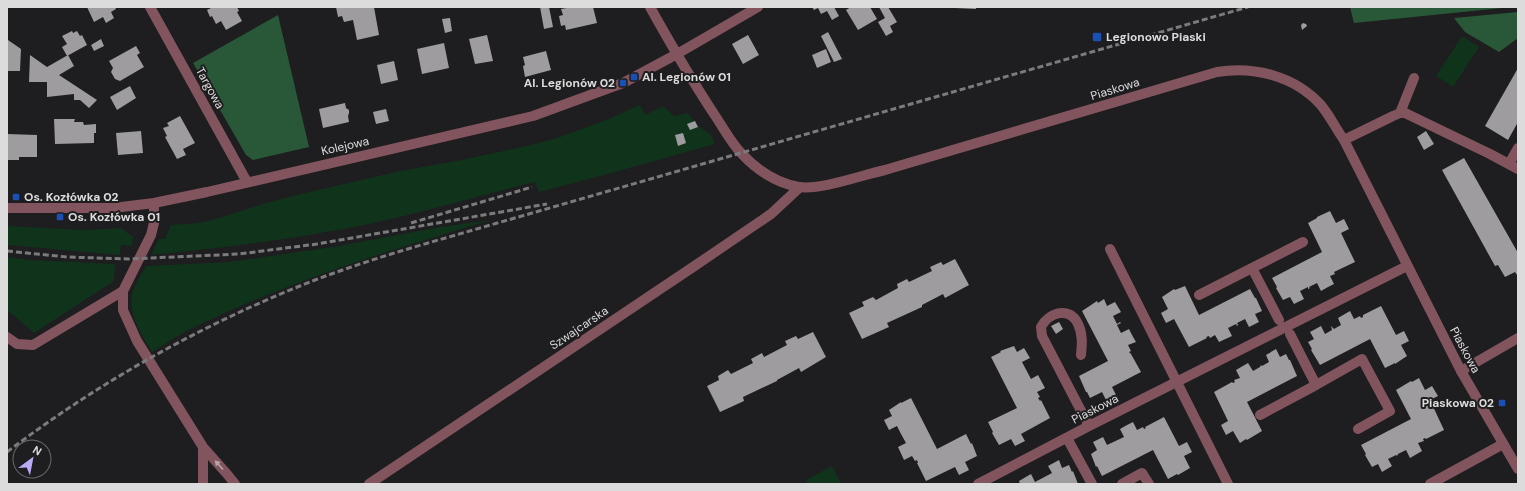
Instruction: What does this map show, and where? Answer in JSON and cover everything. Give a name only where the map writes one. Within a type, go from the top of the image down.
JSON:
[{"type":"street","name":"Piaskowa","points":[[650,7],[677,54],[741,154],[762,172],[785,183],[800,187],[830,184],[886,170],[1217,72],[1234,69],[1270,74],[1288,81],[1306,92],[1321,104],[1344,140],[1461,370],[1518,470]]},
{"type":"street","name":"Kolejowa","points":[[7,208],[113,208],[154,203],[533,116],[612,88],[677,54],[758,7]]},
{"type":"street","name":"Targowa","points":[[152,8],[247,182]]},
{"type":"street","points":[[1400,113],[1414,78]]},
{"type":"street","points":[[1344,140],[1400,113],[1412,115],[1514,166],[1518,148]]},
{"type":"street","name":"Szwajcarska","points":[[369,484],[771,214],[800,187]]},
{"type":"street","points":[[154,203],[154,223],[152,235],[123,290],[123,310],[138,341],[203,447],[235,484]]},
{"type":"street","points":[[1199,295],[1303,242]]},
{"type":"street","points":[[1110,249],[1228,484]]},
{"type":"street","name":"Piaskowa","points":[[978,484],[1089,426],[1407,266]]},
{"type":"street","points":[[1252,268],[1279,320]]},
{"type":"street","points":[[7,338],[16,344],[32,345],[123,290]]},
{"type":"street","points":[[1081,356],[1082,337],[1078,324],[1073,316],[1062,312],[1054,314],[1046,319],[1041,327],[1042,336],[1089,426]]},
{"type":"street","points":[[1290,334],[1316,385]]},
{"type":"street","points":[[1461,370],[1518,338]]},
{"type":"street","points":[[1260,415],[1362,359],[1390,411],[1358,429]]},
{"type":"street","name":"Piaskowa","points":[[1067,438],[1092,484]]},
{"type":"street","points":[[1430,484],[1443,481],[1503,444]]},
{"type":"street","points":[[203,447],[203,484]]},
{"type":"street","points":[[1122,484],[1142,473],[1149,484]]},
{"type":"green space","points":[[1350,7],[1512,7],[1354,23]]},
{"type":"green space","points":[[1518,12],[1518,38],[1499,52],[1465,32],[1454,18]]},
{"type":"green space","points":[[278,15],[309,147],[253,160],[246,155],[193,63]]},
{"type":"green space","points":[[1462,36],[1479,47],[1453,87],[1436,76]]},
{"type":"green space","points":[[640,105],[645,115],[663,106],[674,116],[688,113],[696,124],[711,135],[715,144],[539,192],[535,182],[400,217],[339,230],[245,244],[151,255],[159,239],[165,239],[171,225],[198,223],[301,194],[400,171],[527,146],[557,138],[606,120]]},
{"type":"green space","points":[[491,220],[342,267],[269,294],[191,329],[152,352],[139,330],[131,305],[134,288],[146,266],[228,262],[333,247],[440,227]]},
{"type":"green space","points":[[7,226],[84,230],[121,228],[133,237],[132,246],[121,245],[120,255],[7,245]]},
{"type":"green space","points":[[7,257],[31,260],[115,264],[114,281],[34,333],[7,310]]},
{"type":"green space","points":[[832,466],[841,484],[808,484],[806,480]]},
{"type":"building","points":[[87,7],[115,7],[116,9],[111,12],[114,18],[106,23],[103,17],[94,22]]},
{"type":"building","points":[[213,7],[237,7],[239,11],[237,12],[242,21],[226,30],[221,21],[216,24],[212,16],[210,17],[207,10]]},
{"type":"building","points":[[336,7],[374,7],[379,35],[357,40],[353,20],[344,22],[342,16],[338,17]]},
{"type":"building","points":[[540,7],[549,7],[553,27],[544,29]]},
{"type":"building","points":[[572,7],[593,7],[597,23],[566,30],[565,25],[561,26],[559,16],[563,15],[561,9]]},
{"type":"building","points":[[812,7],[834,7],[839,16],[832,20],[827,11],[821,14],[818,8],[814,10]]},
{"type":"building","points":[[851,7],[870,7],[877,19],[858,30],[846,10]]},
{"type":"building","points":[[879,7],[888,7],[897,22],[890,26],[893,32],[886,36],[878,22],[885,18]]},
{"type":"building","points":[[976,7],[976,9],[955,8]]},
{"type":"building","points":[[450,18],[452,31],[445,33],[442,19]]},
{"type":"building","points":[[1303,23],[1307,26],[1302,30],[1301,25]]},
{"type":"building","points":[[72,31],[73,33],[77,31],[80,36],[82,35],[87,45],[67,56],[62,47],[67,44],[62,36]]},
{"type":"building","points":[[828,32],[842,59],[834,62],[821,36]]},
{"type":"building","points":[[487,35],[493,61],[475,64],[469,39]]},
{"type":"building","points":[[748,35],[759,55],[743,64],[732,44]]},
{"type":"building","points":[[101,39],[104,46],[94,51],[91,45]]},
{"type":"building","points":[[8,40],[21,49],[20,71],[7,71]]},
{"type":"building","points":[[444,43],[449,68],[422,74],[417,49]]},
{"type":"building","points":[[136,46],[140,53],[137,55],[144,67],[120,81],[115,79],[111,72],[113,68],[109,61]]},
{"type":"building","points":[[826,49],[831,62],[817,68],[812,55]]},
{"type":"building","points":[[546,51],[551,70],[525,77],[523,57]]},
{"type":"building","points":[[30,55],[47,67],[68,55],[74,66],[59,75],[97,100],[89,108],[80,100],[74,100],[74,94],[47,97],[47,82],[29,82]]},
{"type":"building","points":[[394,61],[398,80],[381,84],[377,65]]},
{"type":"building","points":[[1518,68],[1518,122],[1508,140],[1485,126]]},
{"type":"building","points":[[130,86],[136,98],[117,110],[110,97]]},
{"type":"building","points":[[345,103],[346,108],[349,110],[349,122],[323,128],[319,109]]},
{"type":"building","points":[[386,109],[389,121],[376,124],[373,112]]},
{"type":"building","points":[[180,116],[195,143],[183,149],[186,155],[177,159],[165,137],[167,136],[163,128],[169,126],[167,123]]},
{"type":"building","points":[[54,119],[75,119],[74,122],[83,122],[84,125],[96,124],[94,143],[55,144]]},
{"type":"building","points":[[695,121],[698,127],[690,130],[687,124]]},
{"type":"building","points":[[141,131],[143,153],[118,155],[116,133]]},
{"type":"building","points":[[1426,131],[1434,144],[1424,150],[1417,137]]},
{"type":"building","points":[[683,133],[686,143],[678,146],[675,135]]},
{"type":"building","points":[[7,134],[37,135],[37,157],[19,157],[19,160],[7,160]]},
{"type":"building","points":[[1464,158],[1518,253],[1517,275],[1515,272],[1505,277],[1498,265],[1495,266],[1442,170]]},
{"type":"building","points":[[1330,211],[1336,223],[1344,219],[1349,229],[1341,233],[1355,262],[1334,272],[1335,274],[1330,276],[1334,284],[1321,291],[1317,283],[1308,289],[1308,287],[1300,291],[1304,299],[1294,304],[1290,297],[1283,300],[1272,278],[1322,252],[1308,223]]},
{"type":"building","points":[[955,259],[969,285],[945,298],[943,294],[922,305],[922,307],[887,323],[889,327],[862,339],[849,313],[864,306],[862,302],[873,297],[876,300],[898,288],[897,284],[907,279],[909,282],[932,271],[930,267],[941,262],[943,265]]},
{"type":"building","points":[[1185,286],[1199,315],[1250,289],[1262,311],[1255,314],[1259,322],[1249,327],[1245,319],[1237,323],[1237,326],[1236,324],[1228,328],[1232,336],[1219,342],[1215,335],[1210,338],[1209,336],[1189,347],[1174,319],[1166,323],[1161,313],[1168,309],[1162,297],[1174,289],[1175,290]]},
{"type":"building","points":[[1104,299],[1107,306],[1115,302],[1121,312],[1113,316],[1117,324],[1120,322],[1121,323],[1117,325],[1121,333],[1129,329],[1136,342],[1128,345],[1131,351],[1129,352],[1141,372],[1112,387],[1116,395],[1106,400],[1102,392],[1090,398],[1079,376],[1108,361],[1082,311],[1097,301],[1098,303]]},
{"type":"building","points":[[1381,306],[1396,335],[1404,331],[1409,341],[1401,345],[1407,356],[1395,364],[1385,368],[1370,339],[1320,365],[1308,342],[1314,339],[1310,332],[1321,326],[1325,334],[1332,330],[1331,326],[1334,329],[1341,325],[1338,318],[1350,311],[1354,319],[1360,316],[1361,318],[1363,315]]},
{"type":"building","points":[[1059,322],[1063,329],[1056,334],[1051,326]]},
{"type":"building","points":[[813,332],[826,357],[801,372],[799,368],[777,381],[743,397],[744,401],[720,412],[707,386],[719,380],[718,376],[728,370],[731,374],[753,363],[751,359],[762,353],[764,357],[787,345],[785,341],[796,336],[798,339]]},
{"type":"building","points":[[1014,346],[1017,352],[1024,348],[1030,358],[1022,362],[1031,379],[1038,375],[1045,388],[1037,392],[1040,397],[1038,398],[1040,401],[1041,400],[1050,418],[1021,434],[1025,441],[1015,446],[1011,439],[999,445],[988,422],[1017,408],[991,357],[1001,352],[1000,351]]},
{"type":"building","points":[[1276,349],[1280,357],[1286,354],[1297,376],[1247,402],[1262,431],[1240,443],[1233,431],[1226,435],[1221,425],[1228,421],[1214,392],[1240,378],[1236,370],[1248,363],[1253,371],[1261,365],[1262,366],[1269,362],[1266,355]]},
{"type":"building","points":[[1419,378],[1425,390],[1432,386],[1438,396],[1430,400],[1444,430],[1423,439],[1424,441],[1418,443],[1422,451],[1410,458],[1406,450],[1397,456],[1396,455],[1388,459],[1392,466],[1382,472],[1378,464],[1372,467],[1361,445],[1411,419],[1396,390]]},
{"type":"building","points":[[911,398],[937,449],[966,434],[971,444],[972,443],[977,456],[965,462],[969,470],[959,475],[955,467],[926,481],[917,460],[915,461],[912,456],[904,460],[898,447],[906,443],[897,426],[889,430],[884,420],[892,416],[889,410],[901,402]]},
{"type":"building","points":[[1164,417],[1179,446],[1187,442],[1192,452],[1184,456],[1190,468],[1168,479],[1153,450],[1102,476],[1097,466],[1096,467],[1091,454],[1097,450],[1093,442],[1103,437],[1107,445],[1124,437],[1120,429],[1133,422],[1137,430],[1143,427],[1144,429],[1146,428],[1145,427]]},
{"type":"building","points":[[1059,460],[1062,468],[1069,465],[1078,484],[1020,484],[1019,481],[1031,474],[1035,482],[1052,473],[1048,466]]},
{"type":"railway","points":[[7,452],[80,401],[155,355],[234,315],[315,280],[371,260],[428,243],[1248,7]]},
{"type":"railway","points":[[411,223],[532,187]]},
{"type":"railway","points":[[7,251],[67,257],[129,259],[239,254],[317,244],[547,204]]},
{"type":"place","name":"Legionowo Piaski","points":[[1097,37]]},
{"type":"place","name":"Al. Legionów 01","points":[[634,77]]},
{"type":"place","name":"Al. Legionów 02","points":[[623,83]]},
{"type":"place","name":"Os. Kozłówka 02","points":[[16,197]]},
{"type":"place","name":"Os. Kozłówka 01","points":[[60,217]]},
{"type":"place","name":"Piaskowa 02","points":[[1502,403]]}]
